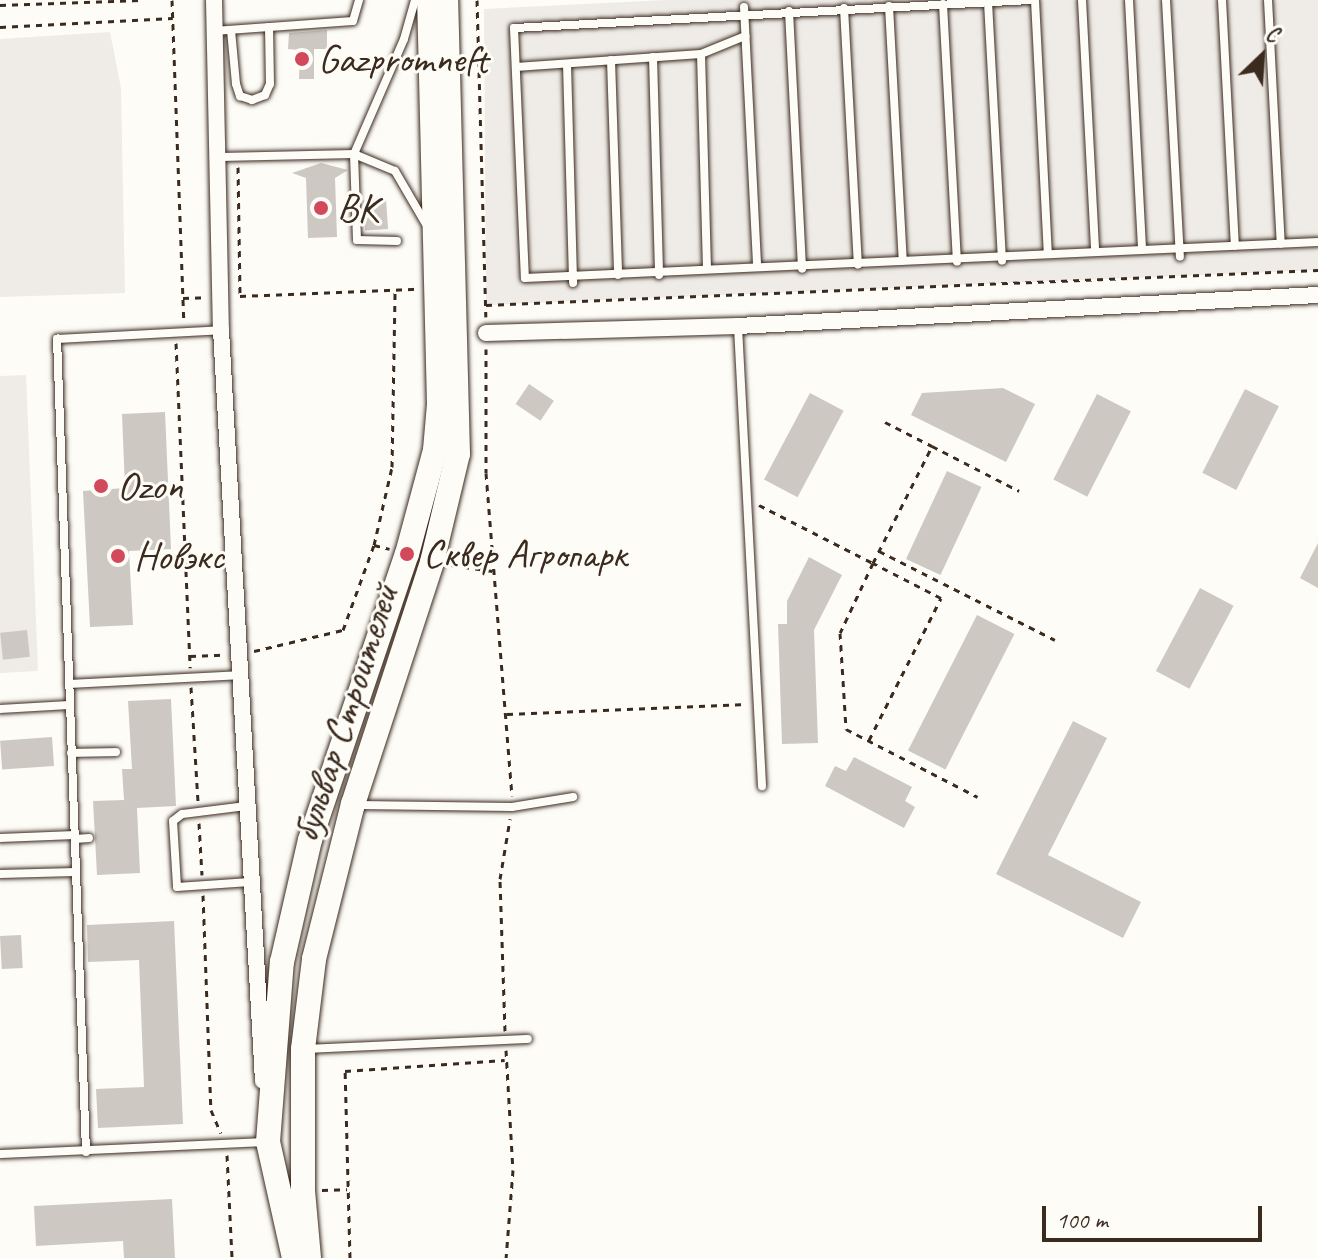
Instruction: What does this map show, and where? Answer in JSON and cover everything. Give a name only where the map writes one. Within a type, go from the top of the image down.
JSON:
[{"type":"main road","name":"бульвар Строителей","points":[[429,0],[433,239],[445,288]]},
{"type":"main road","name":"бульвар Строителей","points":[[309,1258],[302,1143],[303,1049],[314,959],[353,804],[453,486],[460,408],[447,336],[445,288],[446,0]]},
{"type":"main road","name":"бульвар Строителей","points":[[294,1258],[268,1142],[282,962],[323,798],[428,483],[447,336]]},
{"type":"street","name":"бульвар Строителей","points":[[214,0],[223,30],[221,330],[238,675],[268,1142]]},
{"type":"street","points":[[486,333],[738,326],[1318,295]]},
{"type":"street","points":[[323,798],[353,804]]},
{"type":"street","points":[[257,957],[282,962]]},
{"type":"street","points":[[268,1142],[302,1143]]},
{"type":"lane","points":[[269,27],[270,84],[265,95],[252,100],[240,96],[223,30],[353,21],[359,0]]},
{"type":"lane","points":[[397,241],[357,240],[354,154],[404,39],[415,0]]},
{"type":"lane","points":[[774,0],[775,11]]},
{"type":"lane","points":[[1048,254],[1033,0],[789,11],[744,10],[514,28],[525,278],[573,279],[707,269],[1142,250],[1180,252],[1318,242]]},
{"type":"lane","points":[[1082,0],[1095,252]]},
{"type":"lane","points":[[1129,0],[1142,250]]},
{"type":"lane","points":[[1166,0],[1180,252]]},
{"type":"lane","points":[[1222,0],[1235,246]]},
{"type":"lane","points":[[1268,0],[1281,244]]},
{"type":"lane","points":[[988,2],[1002,258]]},
{"type":"lane","points":[[943,4],[957,260]]},
{"type":"lane","points":[[889,6],[903,261]]},
{"type":"lane","points":[[844,8],[858,264]]},
{"type":"lane","points":[[744,10],[757,267]]},
{"type":"lane","points":[[789,11],[802,267]]},
{"type":"lane","points":[[516,67],[701,54],[745,36]]},
{"type":"lane","points":[[701,54],[707,269]]},
{"type":"lane","points":[[653,57],[659,273]]},
{"type":"lane","points":[[611,60],[618,275]]},
{"type":"lane","points":[[567,64],[573,279]]},
{"type":"lane","points":[[221,157],[354,154],[395,171],[433,239]]},
{"type":"lane","points":[[738,326],[762,786]]},
{"type":"lane","points":[[86,1152],[57,339],[221,330]]},
{"type":"lane","points":[[447,336],[486,333]]},
{"type":"lane","points":[[69,684],[238,675]]},
{"type":"lane","points":[[0,709],[69,705]]},
{"type":"lane","points":[[71,753],[116,752]]},
{"type":"lane","points":[[353,804],[512,807],[573,797]]},
{"type":"lane","points":[[246,806],[199,811],[173,821],[177,887],[250,882]]},
{"type":"lane","points":[[0,838],[89,838]]},
{"type":"lane","points":[[0,874],[75,872]]},
{"type":"lane","points":[[303,1049],[528,1039]]},
{"type":"lane","points":[[0,1154],[268,1142]]},
{"type":"path","points":[[0,5],[141,0]]},
{"type":"path","points":[[172,0],[183,298],[180,331],[190,656],[211,1110],[226,1145],[232,1258]]},
{"type":"path","points":[[477,0],[486,305],[486,473],[512,807]]},
{"type":"path","points":[[0,27],[173,18]]},
{"type":"path","points":[[250,166],[235,170],[240,296],[445,288]]},
{"type":"path","points":[[486,305],[1318,270]]},
{"type":"path","points":[[190,656],[237,655],[343,630],[374,545],[392,467],[395,290]]},
{"type":"path","points":[[183,298],[220,297]]},
{"type":"path","points":[[885,422],[1019,491]]},
{"type":"path","points":[[932,446],[840,633],[846,729],[978,797]]},
{"type":"path","points":[[749,500],[941,598]]},
{"type":"path","points":[[879,551],[1055,640]]},
{"type":"path","points":[[869,740],[947,586]]},
{"type":"path","points":[[507,714],[741,703],[757,706]]},
{"type":"path","points":[[350,1258],[345,1071],[506,1060]]},
{"type":"path","points":[[318,1190],[348,1189]]},
{"type":"shaded area","points":[[666,0],[1318,0],[1318,270],[486,305],[484,9]]},
{"type":"shaded area","points":[[110,32],[121,88],[125,293],[0,297],[0,39]]},
{"type":"shaded area","points":[[26,375],[38,671],[0,673],[0,376]]},
{"type":"building","points":[[327,30],[327,49],[314,49],[314,79],[299,79],[300,50],[288,49],[289,33]]},
{"type":"building","name":"ВК","points":[[321,163],[348,170],[335,178],[337,237],[308,238],[306,178],[292,173]]},
{"type":"building","points":[[386,199],[388,229],[365,231],[363,201]]},
{"type":"building","points":[[529,384],[554,401],[540,421],[516,404]]},
{"type":"building","points":[[1003,388],[1035,404],[1006,462],[911,415],[922,393]]},
{"type":"building","points":[[1245,389],[1279,406],[1236,490],[1202,473]]},
{"type":"building","points":[[810,393],[844,411],[798,497],[764,480]]},
{"type":"building","points":[[1097,394],[1131,411],[1087,497],[1053,480]]},
{"type":"building","points":[[165,412],[171,549],[129,551],[133,625],[90,627],[83,491],[125,488],[122,414]]},
{"type":"building","points":[[947,471],[981,487],[940,575],[906,559]]},
{"type":"building","points":[[1318,543],[1318,588],[1300,578]]},
{"type":"building","points":[[809,557],[842,575],[814,630],[818,743],[782,744],[778,624],[787,624],[787,601]]},
{"type":"building","points":[[1200,588],[1234,606],[1189,689],[1156,671]]},
{"type":"building","points":[[977,615],[1014,634],[945,770],[908,750]]},
{"type":"building","points":[[27,630],[30,657],[3,660],[0,633]]},
{"type":"building","points":[[171,699],[176,806],[137,808],[140,873],[97,875],[93,801],[124,800],[122,769],[132,769],[128,701]]},
{"type":"building","points":[[1073,721],[1107,738],[1048,855],[1141,902],[1123,938],[996,874]]},
{"type":"building","points":[[52,737],[54,766],[2,770],[0,741]]},
{"type":"building","points":[[854,757],[912,787],[905,801],[915,807],[904,828],[825,786],[835,766],[846,771]]},
{"type":"building","points":[[174,921],[183,1124],[98,1128],[96,1089],[144,1087],[139,960],[88,962],[87,925]]},
{"type":"building","points":[[21,935],[23,968],[2,969],[0,936]]},
{"type":"building","points":[[172,1199],[175,1258],[124,1258],[123,1241],[36,1246],[34,1206]]},
{"type":"place","name":"Gazpromneft","points":[[302,59]]},
{"type":"place","name":"ВК","points":[[321,208]]},
{"type":"place","name":"Ozon","points":[[101,486]]},
{"type":"place","name":"Сквер Агропарк","points":[[407,554]]},
{"type":"place","name":"Новэкс","points":[[118,556]]}]
